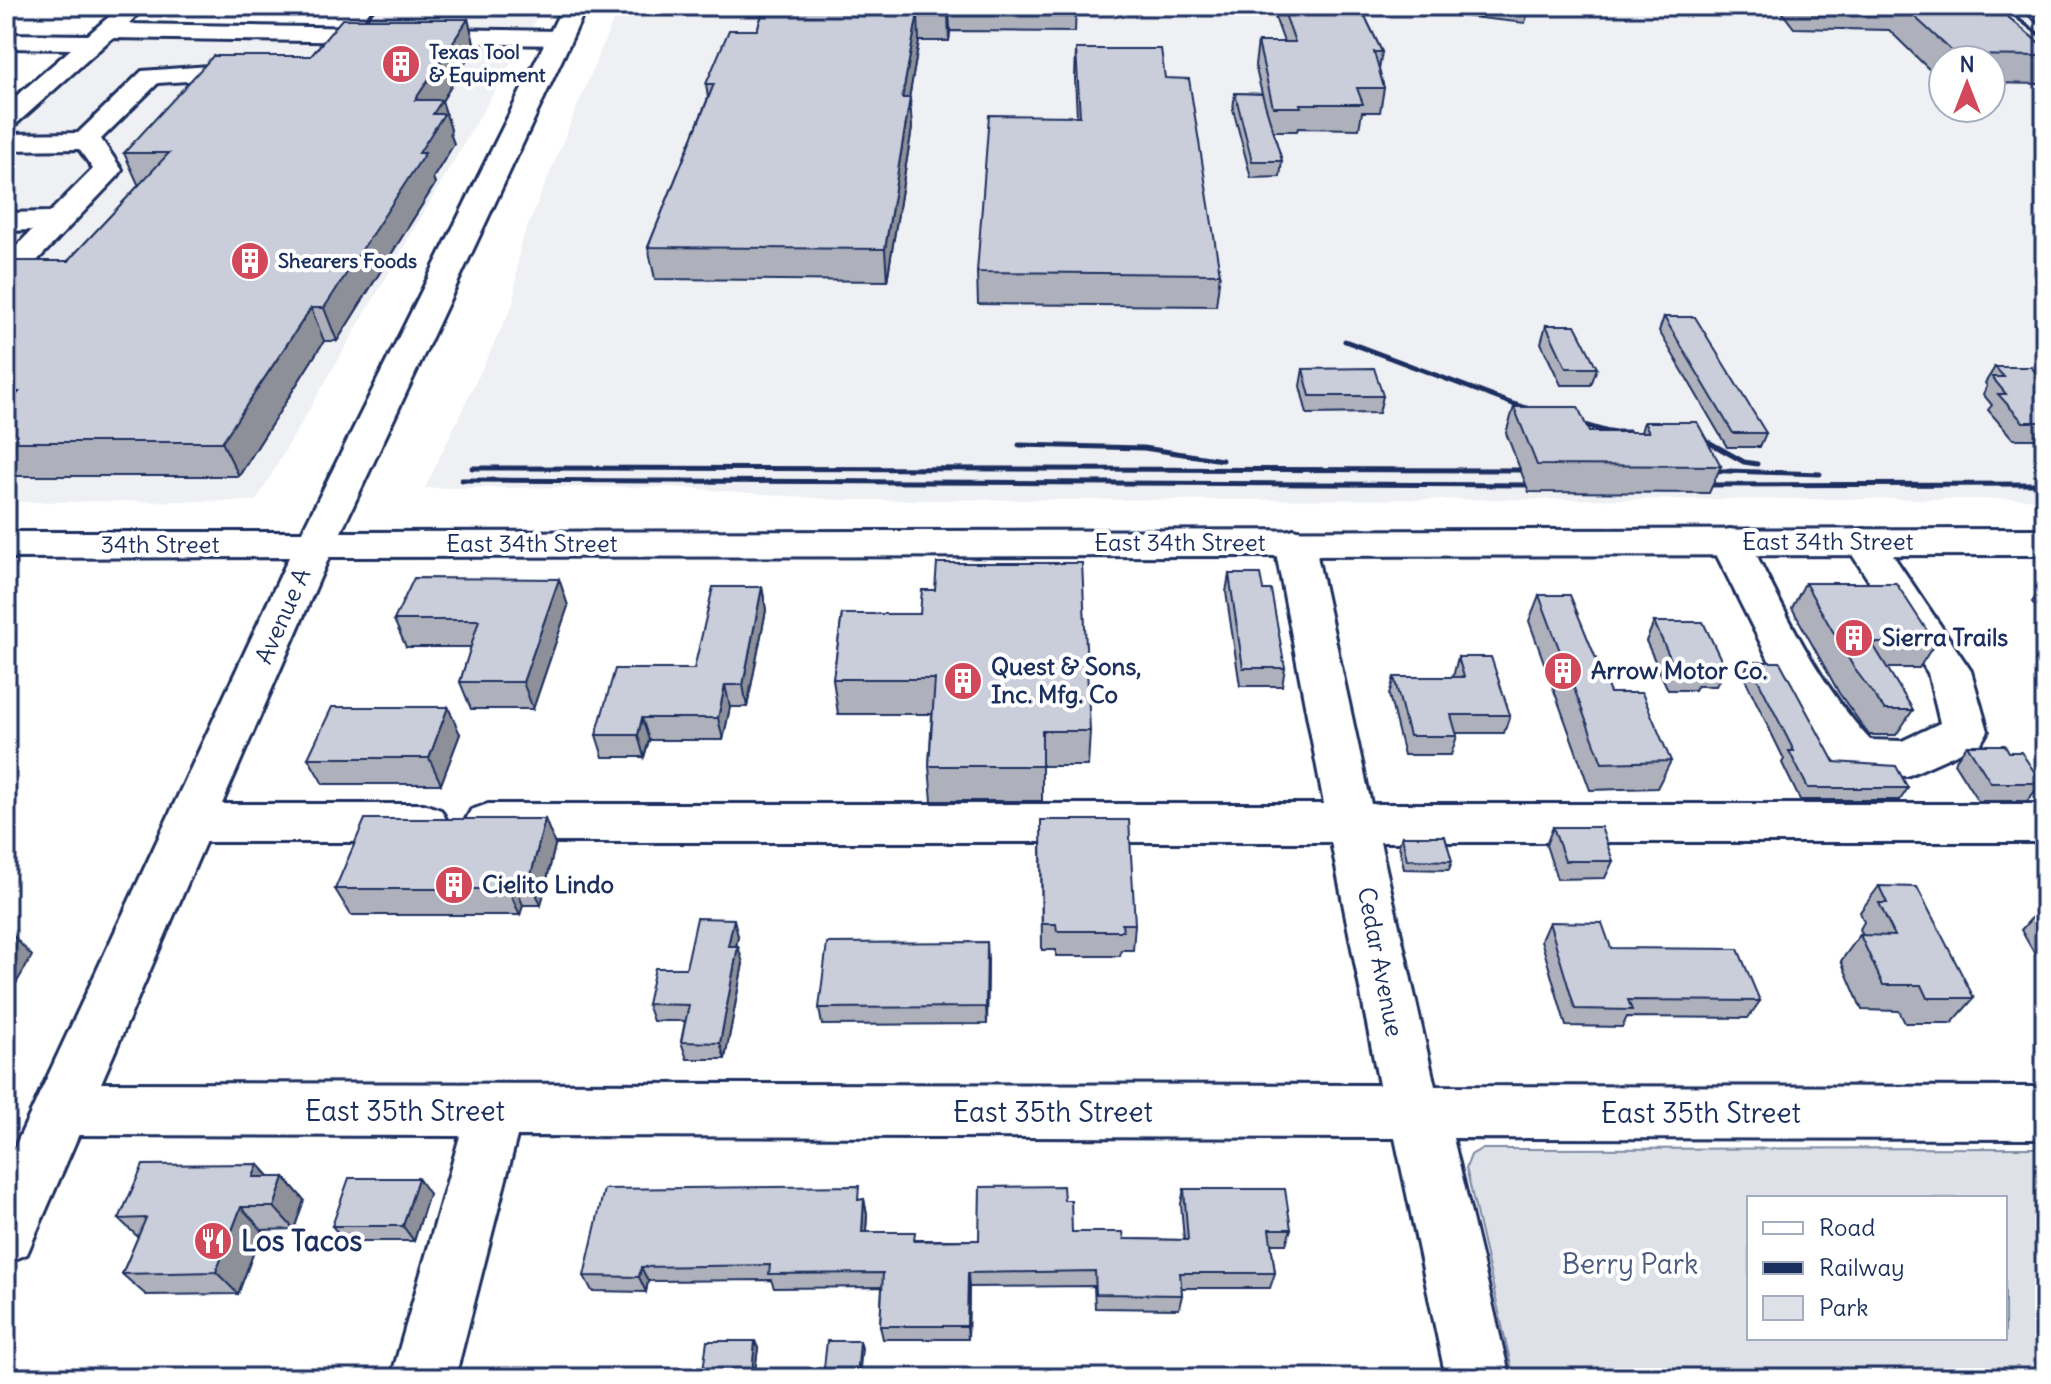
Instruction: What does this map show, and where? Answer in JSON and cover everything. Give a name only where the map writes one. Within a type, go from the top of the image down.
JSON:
[{"type":"main road","points":[[6,119],[135,6]]},
{"type":"main road","points":[[6,41],[568,22]]},
{"type":"main road","name":"Avenue A","points":[[6,1233],[315,545],[568,22]]},
{"type":"main road","points":[[6,142],[87,141],[151,76],[236,72]]},
{"type":"main road","points":[[18,262],[108,170],[87,141]]},
{"type":"main road","points":[[6,222],[58,221]]},
{"type":"main road","name":"Cedar Avenue","points":[[1294,542],[1402,1070],[1428,1151],[1478,1378]]},
{"type":"main road","points":[[1730,542],[1782,648],[1827,725],[1858,757],[1907,759],[1965,731],[1949,671],[1864,542]]},
{"type":"main road","name":"East 34th Street","points":[[315,545],[2045,542]]},
{"type":"main road","name":"34th Street","points":[[6,545],[315,545]]},
{"type":"main road","points":[[190,823],[2045,823]]},
{"type":"main road","name":"East 35th Street","points":[[61,1109],[2045,1113]]},
{"type":"main road","points":[[423,1378],[495,1111]]},
{"type":"shaded area","points":[[379,6],[544,6],[256,501],[6,502],[6,135],[110,41],[342,42]]},
{"type":"shaded area","points":[[619,6],[2045,6],[2045,499],[839,500],[672,487],[425,488],[513,304],[520,245]]},
{"type":"green space","name":"Berry Park","points":[[2045,1148],[2045,1378],[1514,1378],[1466,1168],[1471,1155],[1481,1149]]},
{"type":"building","points":[[765,6],[948,6],[948,13],[918,13],[902,98],[910,98],[885,249],[648,247],[714,84],[706,84],[729,30],[757,30]]},
{"type":"building","points":[[1282,6],[1360,6],[1382,52],[1374,52],[1384,88],[1357,88],[1363,104],[1273,107],[1258,42],[1295,42]]},
{"type":"building","points":[[1903,6],[1995,6],[2045,48],[2045,56],[2007,56],[2007,44],[1944,44]]},
{"type":"building","name":"Shearers Foods","points":[[342,19],[468,19],[415,100],[442,100],[433,114],[444,114],[419,153],[425,153],[324,308],[311,308],[222,442],[6,442],[6,406],[19,392],[6,392],[6,297],[16,286],[6,286],[6,261],[68,261],[169,153],[124,153],[213,56],[311,56]]},
{"type":"building","points":[[1076,49],[1161,49],[1165,78],[1189,79],[1220,274],[977,272],[989,115],[1080,116]]},
{"type":"building","points":[[1235,93],[1262,94],[1282,161],[1252,161]]},
{"type":"building","points":[[1664,317],[1695,317],[1766,433],[1733,433]]},
{"type":"building","points":[[1546,325],[1575,325],[1597,368],[1566,368]]},
{"type":"building","points":[[1995,367],[2031,367],[2045,382],[2045,422],[2023,422],[1998,394],[2006,394],[1992,377],[2004,377]]},
{"type":"building","points":[[1374,368],[1383,396],[1310,396],[1303,369]]},
{"type":"building","points":[[1514,407],[1578,407],[1589,432],[1649,432],[1644,422],[1697,422],[1721,466],[1537,465]]},
{"type":"building","name":"Quest & Sons, Inc. Mfg. Co","points":[[937,563],[1082,563],[1090,731],[1042,731],[1042,766],[929,766],[935,679],[833,679],[842,614],[920,614],[922,590],[935,590]]},
{"type":"building","points":[[1229,574],[1260,574],[1263,590],[1271,590],[1285,668],[1243,668]]},
{"type":"building","points":[[414,578],[559,579],[523,682],[460,682],[479,620],[394,620]]},
{"type":"building","points":[[1805,583],[1896,583],[1935,643],[1872,643],[1913,710],[1885,710],[1854,668]]},
{"type":"building","points":[[713,587],[762,587],[743,685],[725,685],[718,718],[642,718],[638,735],[596,735],[615,669],[694,669]]},
{"type":"building","points":[[1539,595],[1570,595],[1610,693],[1642,693],[1671,761],[1602,763]]},
{"type":"building","points":[[1654,622],[1703,622],[1725,668],[1676,671]]},
{"type":"building","points":[[1458,657],[1491,657],[1510,715],[1451,715],[1457,736],[1409,736],[1394,677],[1464,677]]},
{"type":"building","points":[[1749,662],[1780,662],[1834,762],[1896,766],[1908,788],[1808,788],[1789,751],[1794,751]]},
{"type":"building","points":[[332,707],[448,707],[429,758],[308,758]]},
{"type":"building","points":[[1967,745],[2005,745],[2009,752],[2021,752],[2042,783],[1991,783]]},
{"type":"building","points":[[365,819],[545,819],[530,879],[512,879],[508,889],[335,889]]},
{"type":"building","points":[[1041,820],[1129,820],[1135,924],[1122,924],[1123,931],[1057,931],[1056,924],[1042,924]]},
{"type":"building","points":[[1553,827],[1601,827],[1613,861],[1565,861]]},
{"type":"building","points":[[1402,836],[1445,836],[1452,861],[1407,860]]},
{"type":"building","points":[[1879,886],[1917,887],[1974,998],[1927,998],[1921,985],[1883,985],[1860,935],[1895,936],[1879,903],[1887,903]]},
{"type":"building","points":[[697,918],[734,919],[728,946],[738,946],[720,1043],[681,1042],[689,1005],[647,1004],[655,968],[686,968]]},
{"type":"building","points":[[1549,922],[1602,923],[1611,948],[1738,949],[1760,1001],[1628,1000],[1632,1010],[1575,1009]]},
{"type":"building","points":[[987,942],[986,1007],[819,1008],[827,943]]},
{"type":"building","points":[[258,1164],[253,1177],[284,1177],[274,1207],[241,1207],[216,1272],[122,1274],[146,1218],[119,1219],[143,1165]]},
{"type":"building","points":[[349,1178],[418,1178],[403,1226],[332,1226]]},
{"type":"building","points":[[859,1186],[858,1200],[864,1199],[862,1232],[915,1232],[914,1241],[979,1240],[980,1187],[1063,1186],[1064,1200],[1071,1200],[1072,1232],[1123,1232],[1124,1239],[1188,1240],[1184,1189],[1285,1189],[1291,1229],[1269,1229],[1275,1273],[1180,1273],[1182,1295],[1096,1294],[1095,1271],[968,1273],[967,1326],[880,1326],[883,1273],[769,1274],[770,1265],[641,1267],[639,1277],[584,1276],[604,1189]]},
{"type":"building","points":[[707,1341],[755,1341],[752,1371],[703,1371]]},
{"type":"building","points":[[827,1341],[860,1341],[857,1378],[823,1377]]},
{"type":"railway","points":[[351,37],[376,6]]},
{"type":"railway","points":[[2002,6],[2045,39]]},
{"type":"railway","points":[[1345,341],[1513,404],[1608,432],[1629,432]]},
{"type":"railway","points":[[1689,431],[1744,462],[1757,464]]},
{"type":"railway","points":[[1019,445],[1144,448],[1222,460]]},
{"type":"railway","points":[[472,468],[1544,470]]},
{"type":"railway","points":[[1696,470],[1820,474]]},
{"type":"railway","points":[[462,480],[1549,485]]},
{"type":"railway","points":[[1689,485],[2045,484]]},
{"type":"place","name":"Texas Tool & Equipment","points":[[401,64]]},
{"type":"place","name":"Shearers Foods","points":[[250,261]]},
{"type":"place","name":"Sierra Trails","points":[[1854,638]]},
{"type":"place","name":"Arrow Motor Co.","points":[[1563,671]]},
{"type":"place","name":"Quest & Sons, Inc. Mfg. Co","points":[[963,681]]},
{"type":"place","name":"Cielito Lindo","points":[[454,885]]},
{"type":"place","name":"Los Tacos","points":[[213,1241]]}]
